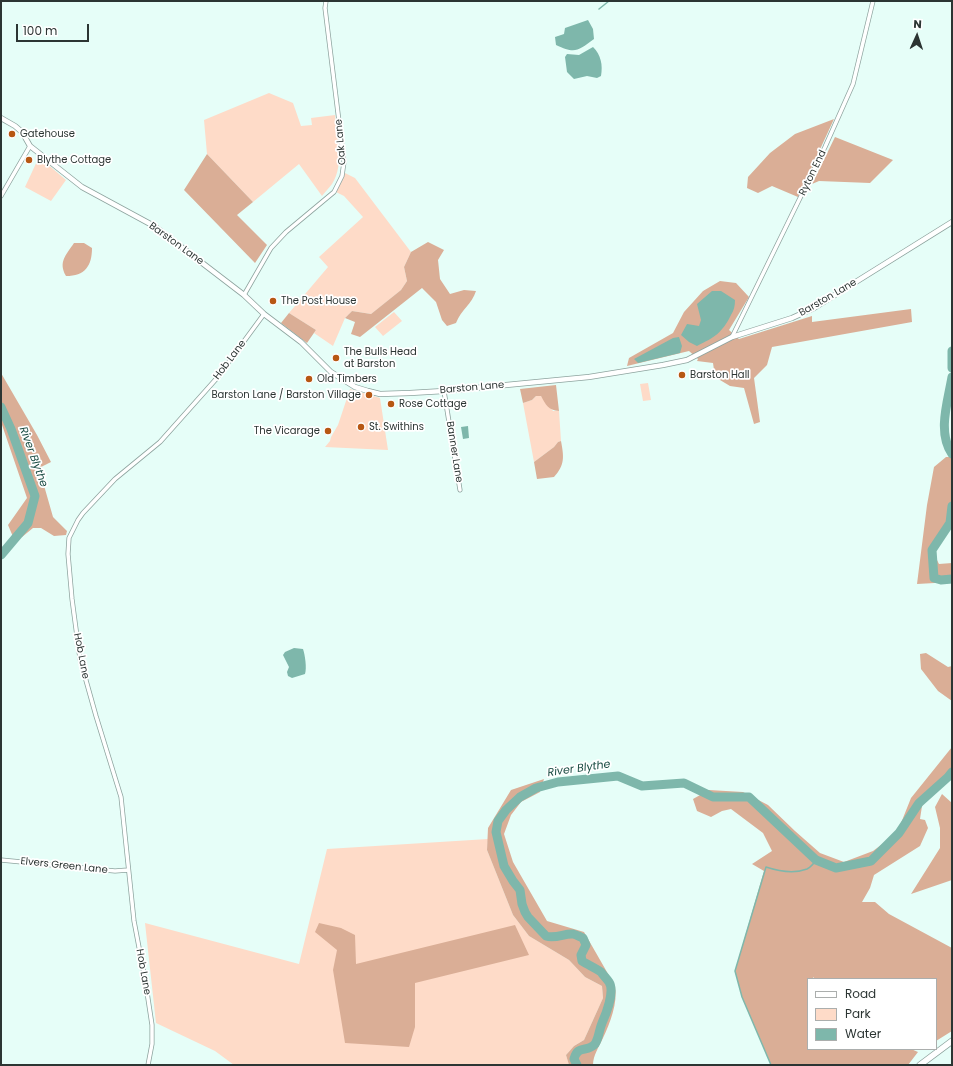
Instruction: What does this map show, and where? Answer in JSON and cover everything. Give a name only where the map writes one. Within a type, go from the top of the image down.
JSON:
[{"type":"main road","points":[[920,1065],[952,1041]]},
{"type":"street","name":"Oak Lane","points":[[244,296],[271,248],[286,232],[334,192],[342,176],[344,162],[325,8],[326,1]]},
{"type":"street","name":"Ryton End","points":[[732,337],[825,148],[853,84],[873,1]]},
{"type":"street","name":"Barston Lane","points":[[1,118],[22,132],[30,146],[82,188],[154,226],[301,342],[331,372],[355,387],[368,392],[380,394],[410,393],[589,377],[687,360],[732,337],[792,318],[814,308],[952,222]]},
{"type":"street","points":[[1,196],[30,146]]},
{"type":"street","name":"Hob Lane","points":[[148,1065],[152,1044],[152,1025],[134,921],[121,796],[80,659],[68,554],[69,538],[83,513],[115,479],[160,442],[218,378],[264,314]]},
{"type":"street","name":"Banner Lane","points":[[444,390],[460,490]]},
{"type":"street","name":"Elvers Green Lane","points":[[1,860],[114,871],[128,870]]},
{"type":"green space","points":[[269,93],[293,103],[301,126],[312,125],[311,118],[335,115],[339,150],[338,168],[332,184],[322,196],[299,164],[253,202],[207,154],[204,120]]},
{"type":"green space","points":[[39,157],[66,180],[51,201],[25,187]]},
{"type":"green space","points":[[345,173],[355,178],[411,252],[404,267],[407,281],[401,290],[371,314],[352,311],[345,318],[333,346],[314,333],[316,330],[289,313],[328,267],[319,257],[363,217],[344,196],[336,192]]},
{"type":"green space","points":[[394,312],[402,321],[383,336],[375,327]]},
{"type":"green space","points":[[648,383],[651,400],[643,401],[640,384]]},
{"type":"green space","points":[[350,389],[380,398],[388,450],[325,447],[330,441],[338,425]]},
{"type":"green space","points":[[536,396],[541,396],[553,411],[559,411],[561,441],[534,462],[523,403],[532,400]]},
{"type":"green space","points":[[488,839],[487,850],[513,915],[529,936],[569,960],[585,977],[602,986],[603,998],[584,1040],[574,1046],[566,1055],[569,1065],[234,1065],[215,1051],[156,1023],[145,923],[299,964],[327,849]]},
{"type":"shaded area","points":[[834,119],[798,197],[772,186],[758,193],[747,188],[748,177],[770,153],[795,134]]},
{"type":"shaded area","points":[[835,137],[893,160],[870,183],[819,181],[812,184]]},
{"type":"shaded area","points":[[207,154],[253,202],[237,215],[267,245],[255,263],[184,190]]},
{"type":"shaded area","points":[[428,242],[444,250],[438,260],[440,279],[450,294],[464,290],[476,291],[472,300],[456,323],[447,326],[442,320],[436,302],[422,288],[360,337],[351,334],[355,322],[345,318],[352,311],[371,314],[401,290],[407,281],[404,267],[411,252]]},
{"type":"shaded area","points":[[74,243],[84,243],[92,248],[91,260],[83,272],[73,276],[66,276],[63,263],[66,255]]},
{"type":"shaded area","points":[[720,281],[736,283],[749,297],[729,330],[739,339],[812,316],[812,322],[911,309],[912,322],[772,347],[767,365],[754,378],[760,422],[754,424],[744,388],[730,386],[715,377],[713,363],[697,361],[698,359],[689,351],[627,366],[629,358],[673,333],[684,312],[703,291]]},
{"type":"shaded area","points":[[289,313],[316,330],[307,343],[281,323]]},
{"type":"shaded area","points":[[1,373],[51,462],[39,468],[53,517],[67,531],[66,535],[54,536],[41,528],[33,528],[22,537],[14,539],[8,525],[27,498],[1,422]]},
{"type":"shaded area","points":[[556,385],[559,411],[552,410],[544,402],[541,396],[536,396],[532,400],[523,403],[520,389]]},
{"type":"shaded area","points":[[561,441],[563,460],[558,473],[554,477],[537,479],[534,462]]},
{"type":"shaded area","points":[[946,457],[952,457],[952,502],[948,514],[950,523],[932,550],[939,564],[952,563],[952,582],[917,584],[927,505],[934,467]]},
{"type":"shaded area","points":[[926,653],[948,667],[952,666],[952,701],[938,691],[921,669],[920,654]]},
{"type":"shaded area","points":[[952,747],[952,768],[922,806],[920,819],[925,820],[928,828],[920,846],[874,875],[870,888],[862,902],[875,902],[889,914],[952,948],[952,1031],[937,1040],[937,978],[807,978],[807,1050],[913,1050],[918,1052],[908,1065],[771,1065],[742,997],[735,971],[764,871],[752,864],[772,851],[763,833],[731,809],[722,811],[711,817],[697,811],[693,799],[709,790],[743,792],[768,805],[820,853],[844,862],[873,851],[897,833],[911,798]]},
{"type":"shaded area","points":[[544,779],[540,792],[521,802],[511,815],[504,834],[513,862],[547,921],[584,932],[615,986],[616,992],[613,1013],[606,1032],[595,1054],[593,1065],[569,1065],[566,1055],[574,1046],[584,1040],[603,998],[602,986],[585,977],[569,960],[529,936],[513,915],[487,850],[488,828],[511,790]]},
{"type":"shaded area","points":[[942,794],[952,803],[952,880],[911,894],[940,848],[940,828],[935,807]]},
{"type":"shaded area","points":[[319,923],[341,928],[355,935],[356,964],[515,925],[529,955],[415,983],[415,1027],[409,1047],[345,1043],[333,970],[337,950],[315,932]]},
{"type":"water","points":[[588,20],[593,29],[594,39],[580,49],[576,50],[568,50],[556,45],[555,37],[564,34],[565,28]]},
{"type":"water","points":[[593,47],[601,60],[601,76],[597,78],[587,76],[574,79],[567,72],[565,57],[567,54],[579,55]]},
{"type":"water","points":[[712,291],[721,291],[735,300],[734,308],[728,321],[721,330],[713,337],[697,346],[689,342],[681,335],[687,324],[699,326],[701,320],[697,304]]},
{"type":"water","points":[[679,337],[682,346],[680,353],[638,363],[634,359],[673,338]]},
{"type":"water","points":[[468,426],[469,438],[463,439],[461,427]]},
{"type":"water","points":[[294,648],[303,649],[306,668],[305,674],[292,678],[288,676],[287,672],[289,667],[283,655],[285,652]]},
{"type":"waterway","points":[[599,9],[609,1]]},
{"type":"waterway","name":"River Blythe","points":[[952,351],[952,368]]},
{"type":"waterway","name":"River Blythe","points":[[952,377],[946,406],[944,426],[945,436],[952,454]]},
{"type":"waterway","name":"River Blythe","points":[[1,407],[11,429],[35,496],[28,523],[1,555]]},
{"type":"waterway","name":"River Blythe","points":[[952,506],[950,523],[932,550],[934,578],[941,580],[952,579]]},
{"type":"waterway","name":"River Blythe","points":[[577,1065],[574,1059],[576,1054],[580,1050],[592,1047],[596,1042],[606,1014],[611,986],[601,972],[582,961],[581,955],[586,945],[583,938],[573,934],[553,937],[546,936],[525,912],[520,890],[504,866],[496,832],[498,821],[506,810],[520,797],[536,788],[558,782],[618,776],[642,786],[684,783],[713,797],[749,797],[816,860],[836,868],[871,861],[899,833],[919,803],[952,772]]},
{"type":"waterway","points":[[771,1065],[742,997],[735,971],[766,867],[781,871],[802,871],[812,865],[816,860]]},
{"type":"place","name":"Gatehouse","points":[[12,134]]},
{"type":"place","name":"Blythe Cottage","points":[[29,160]]},
{"type":"place","name":"The Post House","points":[[273,301]]},
{"type":"place","name":"The Bulls Head at Barston","points":[[336,358]]},
{"type":"place","name":"Barston Hall","points":[[682,375]]},
{"type":"place","name":"Old Timbers","points":[[309,379]]},
{"type":"place","name":"Barston Lane / Barston Village","points":[[369,395]]},
{"type":"place","name":"Rose Cottage","points":[[391,404]]},
{"type":"place","name":"St. Swithins","points":[[361,427]]},
{"type":"place","name":"The Vicarage","points":[[328,431]]}]
